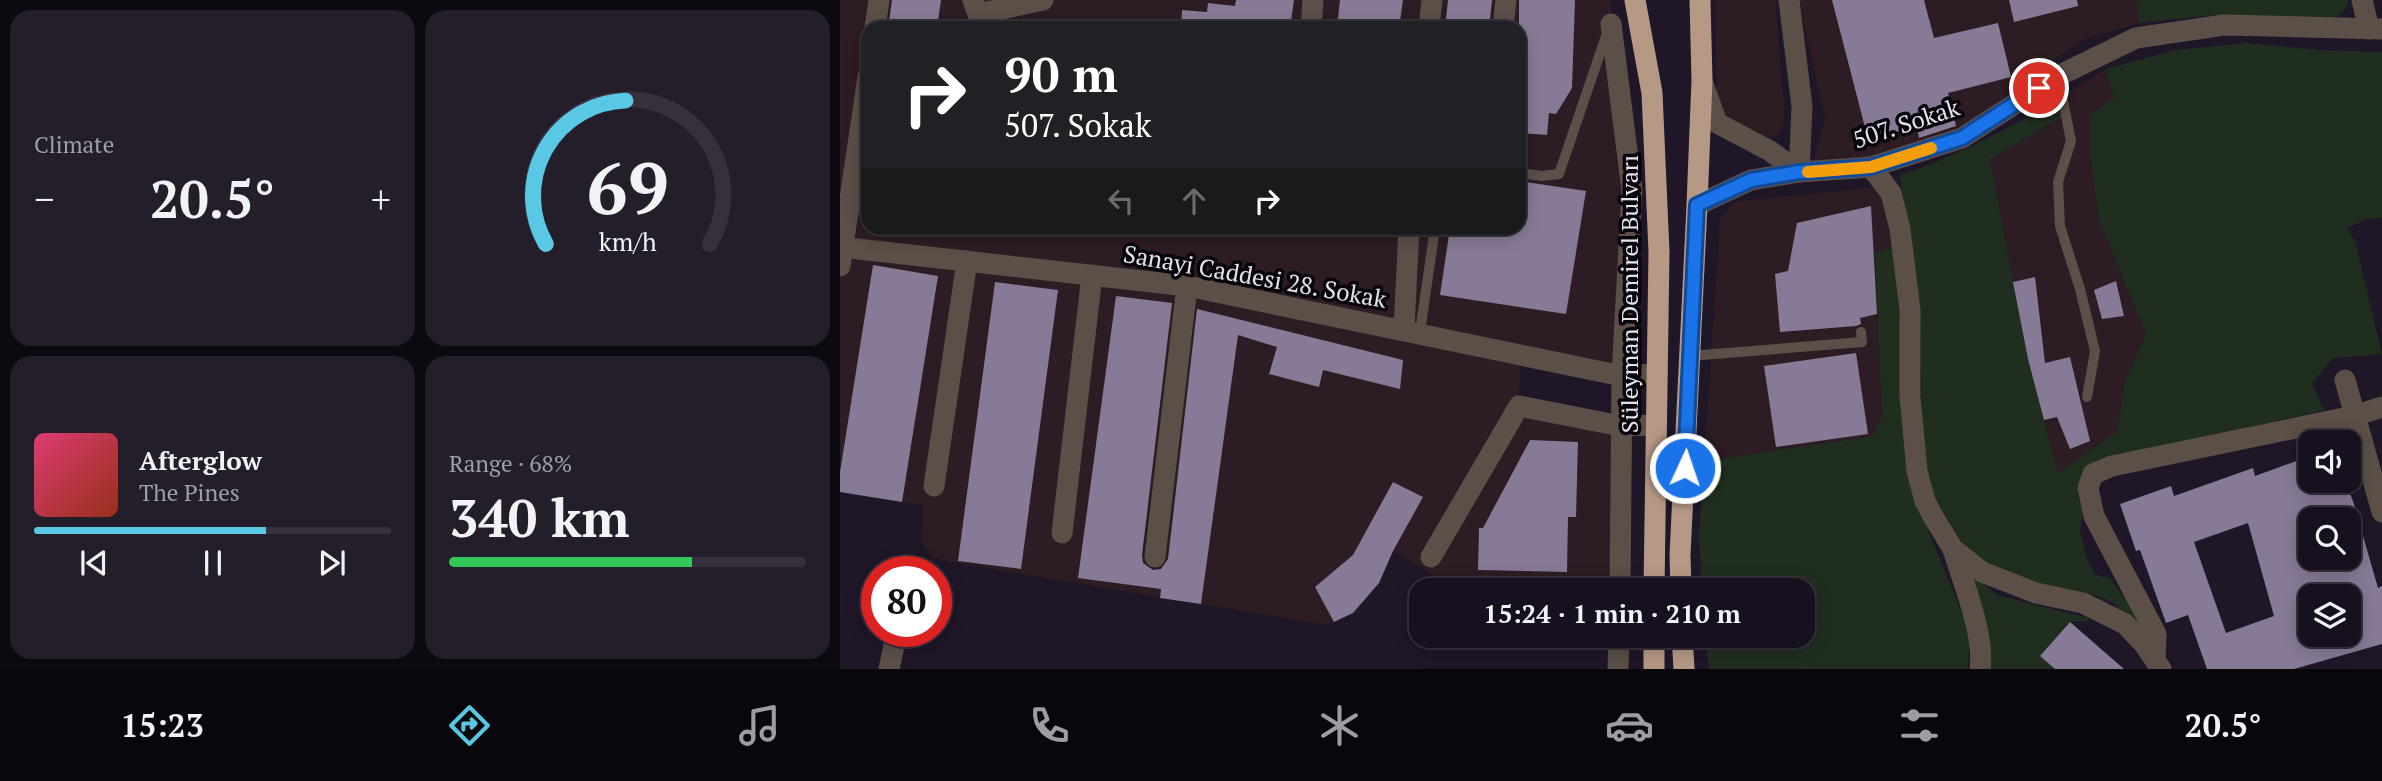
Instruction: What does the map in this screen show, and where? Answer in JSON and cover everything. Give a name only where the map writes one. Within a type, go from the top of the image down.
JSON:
[{"type":"highway","name":"Süleyman Demirel Bulvarı","points":[[1635,0],[1652,93],[1659,253],[1654,578]]},
{"type":"highway","points":[[1681,578],[1702,80],[1700,0]]},
{"type":"street","points":[[876,21],[879,0]]},
{"type":"street","points":[[977,14],[1043,0]]},
{"type":"street","points":[[1312,21],[1313,0]]},
{"type":"street","points":[[1430,21],[1432,0]]},
{"type":"street","points":[[1504,21],[1506,0]]},
{"type":"street","points":[[1789,0],[1802,107],[1799,172]]},
{"type":"street","points":[[2362,0],[2376,29]]},
{"type":"street","points":[[1611,24],[1632,190],[1622,376],[1620,578]]},
{"type":"street","name":"507. Sokak","points":[[1697,205],[1751,180],[1799,172],[1871,167],[1962,138],[2058,76],[2136,38],[2224,24],[2376,29]]},
{"type":"street","points":[[1702,80],[1717,123],[1770,151],[1799,172]]},
{"type":"street","points":[[841,254],[861,123]]},
{"type":"street","points":[[1871,167],[1891,193],[1900,229],[1910,310],[1909,396],[1917,471],[1925,501],[1953,549],[1976,628],[1982,657],[1980,669]]},
{"type":"street","points":[[1407,235],[1412,331]]},
{"type":"street","name":"Sanayi Caddesi 28. Sokak","points":[[841,254],[967,261],[1187,286],[1622,376],[1657,374]]},
{"type":"street","points":[[934,486],[967,261]]},
{"type":"street","points":[[1062,533],[1092,275]]},
{"type":"street","points":[[1155,557],[1187,286]]},
{"type":"street","points":[[2345,380],[2382,512]]},
{"type":"street","points":[[1431,557],[1519,406],[1621,426],[1656,425]]},
{"type":"street","points":[[2158,664],[2156,634],[2094,516],[2088,488],[2093,474],[2112,466],[2354,416],[2382,407]]},
{"type":"street","points":[[1953,549],[1982,572],[2036,593],[2083,603],[2125,624],[2158,664]]},
{"type":"street","points":[[889,669],[894,647]]},
{"type":"street","points":[[1618,669],[1619,648]]},
{"type":"lane","points":[[1526,174],[1559,174],[1611,24]]},
{"type":"lane","points":[[2058,76],[2071,141],[2057,182],[2060,226],[2080,289],[2095,351],[2088,397]]},
{"type":"lane","points":[[1412,331],[1433,235]]},
{"type":"lane","points":[[1690,356],[1862,342],[1861,332]]},
{"type":"shaded area","points":[[840,0],[1611,0],[1611,24],[1632,190],[1622,376],[1521,356],[1519,406],[1621,426],[1620,578],[1436,578],[1393,551],[1379,583],[1363,603],[1353,613],[1334,622],[1321,624],[952,562],[952,556],[931,556],[922,543],[923,505],[840,492]]},
{"type":"shaded area","points":[[1715,0],[1775,0],[1785,120],[1781,132],[1775,136],[1759,136],[1728,120],[1717,105]]},
{"type":"shaded area","points":[[1799,0],[2141,0],[2135,3],[2139,23],[2086,39],[2031,73],[1965,130],[1875,156],[1814,160],[1825,120]]},
{"type":"shaded area","points":[[2106,69],[2114,98],[2099,220],[2146,334],[2125,381],[2117,431],[2058,473],[2028,360],[1990,159],[2062,118],[2053,102]]},
{"type":"shaded area","points":[[1876,187],[1884,196],[1892,248],[1875,253],[1882,417],[1872,436],[1704,461],[1720,220],[1733,202]]},
{"type":"green space","points":[[2141,0],[2348,0],[2348,4],[2340,15],[2331,20],[2214,15],[2139,23],[2135,3]]},
{"type":"green space","points":[[2247,43],[2320,50],[2382,52],[2382,218],[2368,219],[2347,228],[2355,241],[2382,354],[2333,358],[2312,383],[2324,410],[2093,463],[2084,475],[2077,493],[2083,512],[2080,531],[2088,562],[2096,575],[2110,578],[2147,628],[2129,618],[2113,603],[2095,595],[2036,584],[1995,569],[1964,546],[1934,496],[1923,457],[1920,323],[1900,175],[1978,143],[2053,102],[2063,117],[1990,159],[2028,360],[2058,473],[2117,431],[2125,381],[2146,334],[2099,220],[2090,152],[2091,114],[2114,98],[2106,69],[2175,50]]},
{"type":"green space","points":[[1892,248],[1923,518],[1970,633],[1968,669],[1709,669],[1707,648],[1815,648],[1815,578],[1701,578],[1699,536],[1704,461],[1872,436],[1882,417],[1875,253]]},
{"type":"green space","points":[[1964,574],[1981,582],[1997,595],[2088,618],[2088,621],[2069,622],[2040,656],[2055,669],[1986,669]]},
{"type":"building","points":[[892,0],[941,0],[938,21],[889,21]]},
{"type":"building","points":[[1236,0],[1294,0],[1291,21],[1181,21],[1182,10],[1207,12],[1208,3],[1235,6]]},
{"type":"building","points":[[1340,0],[1403,0],[1400,21],[1338,21]]},
{"type":"building","points":[[1448,0],[1492,0],[1490,21],[1446,21]]},
{"type":"building","points":[[1519,0],[1575,0],[1572,88],[1556,114],[1549,113],[1547,135],[1526,134],[1526,21],[1519,21]]},
{"type":"building","points":[[1832,0],[1924,0],[1934,38],[1998,23],[2011,77],[1948,93],[1956,126],[1919,138],[1917,127],[1868,139]]},
{"type":"building","points":[[2009,0],[2077,0],[2078,6],[2014,22]]},
{"type":"building","points":[[1526,182],[1586,191],[1566,314],[1440,295],[1449,235],[1526,235]]},
{"type":"building","points":[[1871,206],[1877,314],[1860,318],[1861,324],[1856,326],[1780,332],[1775,274],[1788,271],[1797,223]]},
{"type":"building","points":[[873,265],[938,276],[902,502],[840,492],[840,472]]},
{"type":"building","points":[[2035,277],[2045,363],[2070,357],[2090,441],[2070,449],[2057,417],[2044,420],[2028,359],[2013,282]]},
{"type":"building","points":[[2116,281],[2124,316],[2102,319],[2094,290]]},
{"type":"building","points":[[995,282],[1058,290],[1021,569],[958,561]]},
{"type":"building","points":[[1116,296],[1172,303],[1142,555],[1143,563],[1153,570],[1161,569],[1168,559],[1197,309],[1403,360],[1400,389],[1323,370],[1319,387],[1269,374],[1277,347],[1238,335],[1201,604],[1160,598],[1161,589],[1078,578]]},
{"type":"building","points":[[1856,353],[1868,434],[1776,447],[1764,366]]},
{"type":"building","points":[[1530,440],[1578,442],[1576,517],[1568,517],[1567,572],[1478,570],[1479,528],[1483,528]]},
{"type":"building","points":[[2298,460],[2298,493],[2350,493],[2355,507],[2298,507],[2298,570],[2361,570],[2361,529],[2378,588],[2382,586],[2382,644],[2294,669],[2207,669],[2188,615],[2166,623],[2120,504],[2171,486],[2174,496],[2253,468],[2255,476]],"holes":[[[2248,523],[2274,616],[2226,633],[2194,542]]]},
{"type":"building","points":[[1393,482],[1423,497],[1393,551],[1379,583],[1353,613],[1334,622],[1315,587],[1353,555]]},
{"type":"building","points":[[2070,622],[2124,669],[2055,669],[2040,656]]},
{"type":"slow traffic","points":[[1808,172],[1871,167],[1931,148]]},
{"type":"route","points":[[1685,468],[1697,205],[1751,180],[1799,172],[1871,167],[1962,138],[2039,88]]}]
